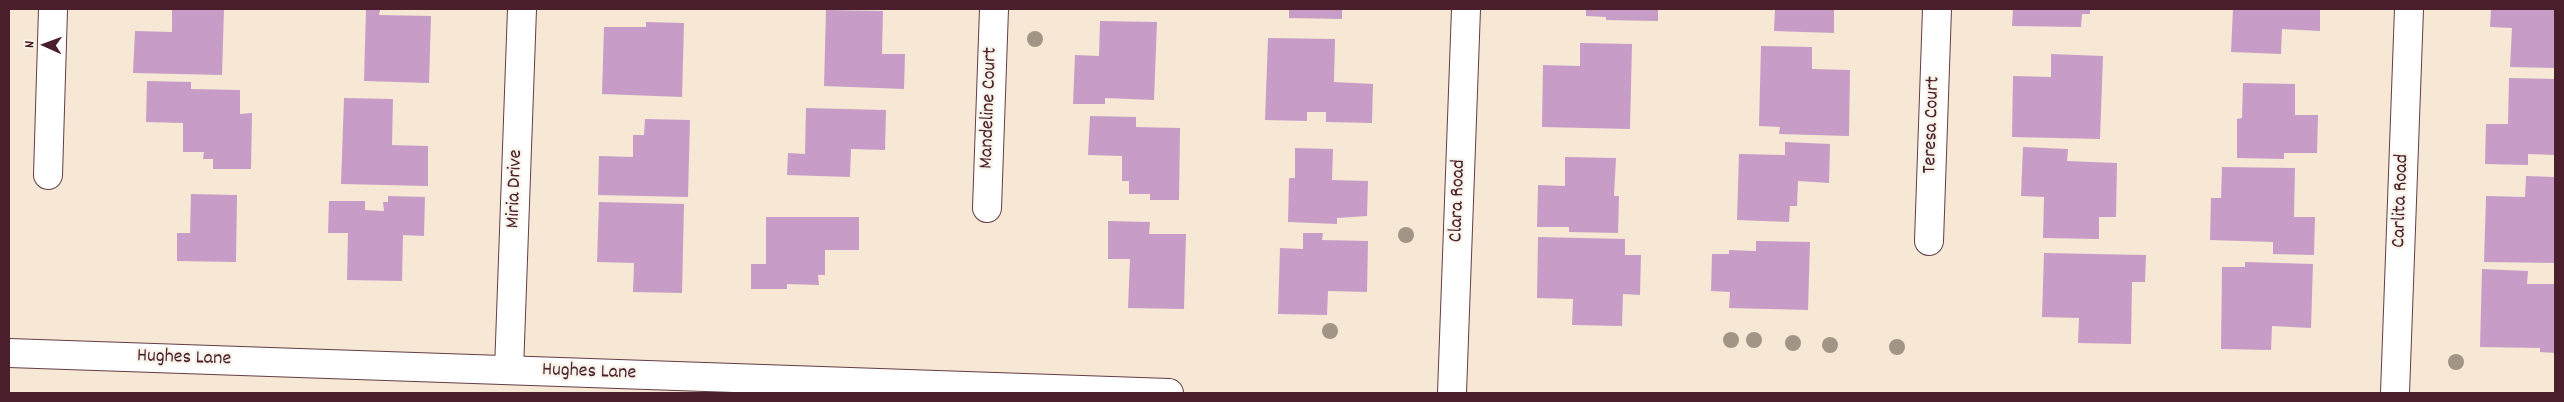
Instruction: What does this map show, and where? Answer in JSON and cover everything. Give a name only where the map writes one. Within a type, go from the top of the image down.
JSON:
[{"type":"street","points":[[48,175],[54,9]]},
{"type":"street","name":"Miria Drive","points":[[509,370],[522,9]]},
{"type":"street","name":"Mandeline Court","points":[[987,208],[994,9]]},
{"type":"street","name":"Clara Road","points":[[1452,393],[1466,9]]},
{"type":"street","name":"Teresa Court","points":[[1929,241],[1937,9]]},
{"type":"street","name":"Carlita Road","points":[[2395,393],[2409,9]]},
{"type":"street","name":"Hughes Lane","points":[[9,353],[509,370],[930,389],[1168,393]]},
{"type":"building","points":[[172,9],[224,9],[222,75],[133,73],[135,31],[172,32]]},
{"type":"building","points":[[366,9],[380,10],[379,15],[431,16],[429,83],[364,81]]},
{"type":"building","points":[[1289,9],[1342,9],[1342,19],[1289,18]]},
{"type":"building","points":[[1586,9],[1658,9],[1658,21],[1606,20],[1606,17],[1586,16]]},
{"type":"building","points":[[1775,9],[1834,9],[1834,33],[1774,31]]},
{"type":"building","points":[[2013,9],[2090,9],[2090,14],[2082,14],[2081,27],[2012,26]]},
{"type":"building","points":[[2233,9],[2320,9],[2320,31],[2282,29],[2281,54],[2231,52]]},
{"type":"building","points":[[2491,9],[2555,9],[2555,68],[2510,67],[2512,28],[2490,27]]},
{"type":"building","points":[[826,10],[883,11],[882,54],[905,54],[904,89],[824,86]]},
{"type":"building","points":[[1100,21],[1157,22],[1154,100],[1105,98],[1105,104],[1073,104],[1075,55],[1099,56]]},
{"type":"building","points":[[646,22],[684,23],[682,97],[602,94],[604,27],[646,27]]},
{"type":"building","points":[[1268,38],[1335,39],[1334,82],[1373,84],[1372,123],[1326,122],[1326,112],[1307,112],[1307,121],[1265,120]]},
{"type":"building","points":[[1580,43],[1632,44],[1630,129],[1542,127],[1543,65],[1580,66]]},
{"type":"building","points":[[1761,46],[1812,47],[1812,69],[1850,70],[1849,136],[1779,134],[1780,127],[1759,126]]},
{"type":"building","points":[[2051,54],[2103,56],[2100,139],[2012,137],[2013,76],[2051,77]]},
{"type":"building","points":[[2509,78],[2555,79],[2555,155],[2528,154],[2528,165],[2485,164],[2486,124],[2508,124]]},
{"type":"building","points":[[147,81],[191,82],[191,89],[240,90],[240,114],[252,113],[251,169],[213,169],[213,159],[203,159],[204,152],[183,152],[183,123],[146,122]]},
{"type":"building","points":[[2243,83],[2295,84],[2295,115],[2318,115],[2317,153],[2284,153],[2284,159],[2237,158],[2237,119],[2242,118]]},
{"type":"building","points":[[344,98],[393,99],[392,145],[428,146],[428,186],[341,184]]},
{"type":"building","points":[[806,108],[886,110],[885,150],[851,149],[850,177],[787,175],[788,153],[805,154]]},
{"type":"building","points":[[1090,116],[1136,117],[1136,127],[1180,128],[1179,200],[1150,200],[1150,194],[1129,194],[1129,181],[1122,181],[1122,156],[1088,155]]},
{"type":"building","points":[[645,119],[690,120],[688,197],[598,195],[599,156],[633,157],[633,135],[644,135]]},
{"type":"building","points":[[1785,142],[1830,144],[1829,183],[1798,181],[1797,206],[1790,206],[1789,222],[1737,220],[1739,154],[1785,155]]},
{"type":"building","points":[[2023,147],[2068,149],[2067,161],[2117,163],[2116,217],[2099,217],[2099,239],[2043,238],[2044,197],[2021,196]]},
{"type":"building","points":[[1295,148],[1333,149],[1332,180],[1368,181],[1367,216],[1337,218],[1337,224],[1288,222],[1289,178],[1295,178]]},
{"type":"building","points":[[1565,157],[1616,158],[1614,196],[1619,196],[1618,233],[1569,232],[1569,227],[1537,227],[1538,185],[1565,186]]},
{"type":"building","points":[[2222,167],[2295,168],[2294,217],[2315,217],[2314,255],[2273,254],[2273,242],[2210,240],[2211,198],[2221,198]]},
{"type":"building","points":[[2526,176],[2555,177],[2555,263],[2484,262],[2486,196],[2525,197]]},
{"type":"building","points":[[191,194],[237,195],[236,262],[177,261],[177,233],[190,233]]},
{"type":"building","points":[[388,196],[425,197],[424,236],[403,235],[402,281],[347,280],[348,233],[328,233],[329,201],[365,201],[365,210],[384,211],[383,202],[388,202]]},
{"type":"building","points":[[599,202],[684,204],[682,293],[633,292],[634,263],[597,262]]},
{"type":"building","points":[[766,217],[859,217],[859,250],[825,250],[825,275],[818,275],[819,285],[787,284],[787,289],[751,289],[751,264],[766,264]]},
{"type":"building","points":[[1108,221],[1150,222],[1149,234],[1186,234],[1184,309],[1128,308],[1130,259],[1108,259]]},
{"type":"building","points":[[1303,233],[1323,233],[1322,240],[1368,241],[1367,292],[1328,291],[1327,315],[1278,314],[1280,248],[1303,249]]},
{"type":"building","points":[[1538,237],[1625,239],[1625,255],[1641,255],[1640,295],[1623,294],[1622,326],[1572,325],[1573,299],[1537,298]]},
{"type":"building","points":[[1756,241],[1810,242],[1808,310],[1729,308],[1730,292],[1711,291],[1712,254],[1729,254],[1729,250],[1756,251]]},
{"type":"building","points":[[2044,253],[2146,255],[2145,282],[2132,282],[2131,344],[2078,343],[2079,318],[2042,317]]},
{"type":"building","points":[[2245,262],[2313,264],[2311,328],[2272,326],[2271,350],[2221,349],[2222,267],[2245,267]]},
{"type":"building","points":[[2482,269],[2528,271],[2527,284],[2555,284],[2555,353],[2540,352],[2540,348],[2480,347]]}]
